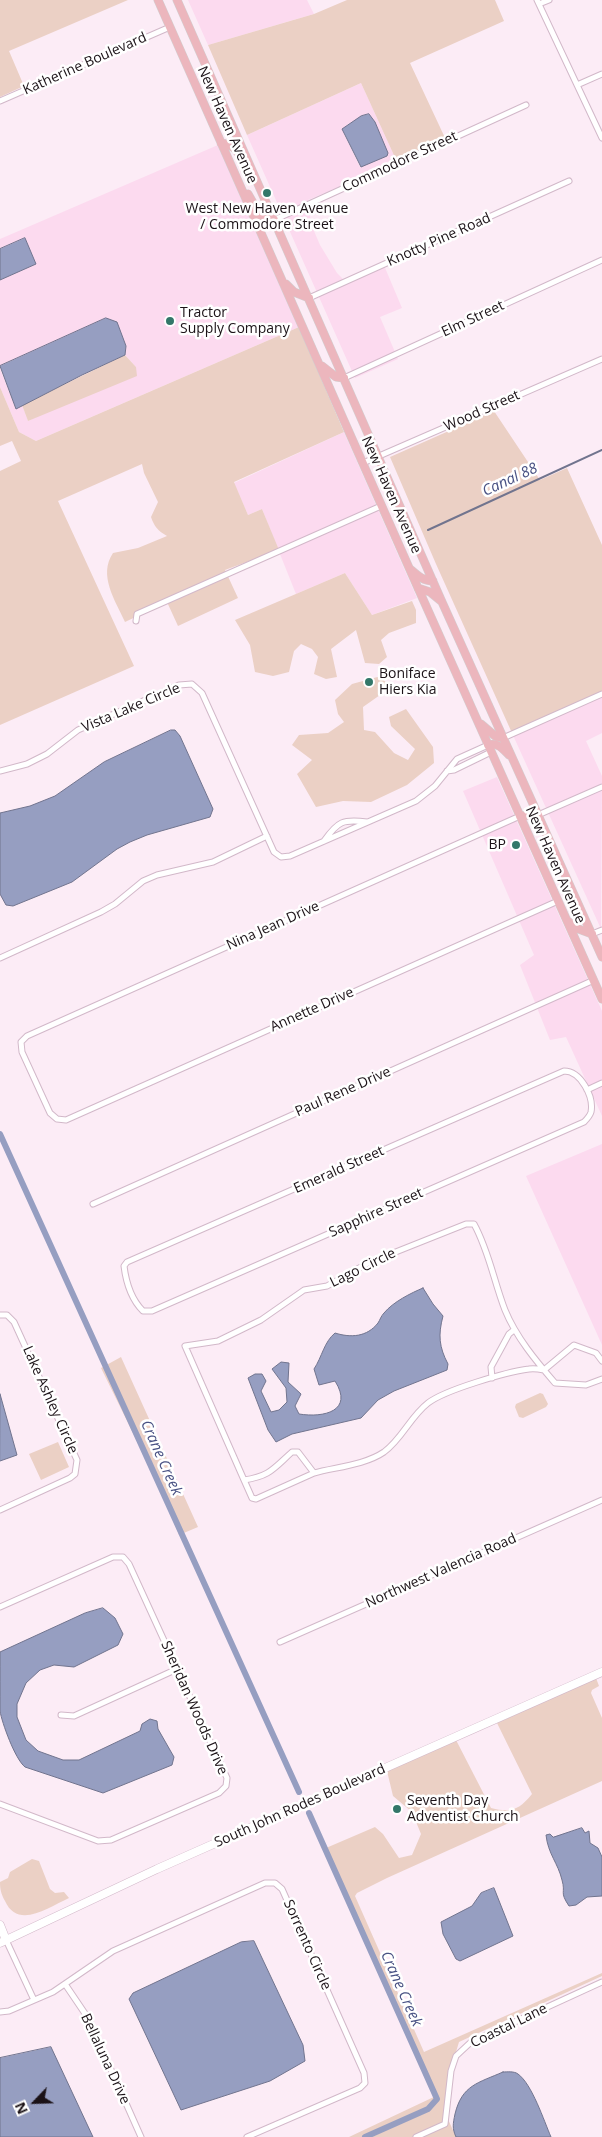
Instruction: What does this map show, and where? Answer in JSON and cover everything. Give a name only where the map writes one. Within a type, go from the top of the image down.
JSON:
[{"type":"main road","name":"New Haven Avenue","points":[[158,0],[381,506],[566,919],[598,981],[602,999]]},
{"type":"main road","name":"New Haven Avenue","points":[[177,0],[442,602],[602,957]]},
{"type":"main road","points":[[221,143],[229,143],[234,147],[262,192]]},
{"type":"main road","points":[[241,187],[250,196],[260,215],[274,220]]},
{"type":"main road","points":[[281,279],[294,292],[309,298]]},
{"type":"main road","points":[[318,363],[329,373],[344,378]]},
{"type":"main road","points":[[409,568],[420,578],[427,581],[433,580]]},
{"type":"main road","points":[[418,588],[430,592],[442,602]]},
{"type":"main road","points":[[478,721],[489,732],[503,738]]},
{"type":"main road","points":[[490,748],[494,743],[513,758]]},
{"type":"main road","points":[[520,816],[538,816]]},
{"type":"main road","points":[[566,919],[576,928],[592,934]]},
{"type":"main road","name":"South John Rodes Boulevard","points":[[3,1941],[157,1869],[602,1672]]},
{"type":"main road","points":[[0,1926],[3,1941]]},
{"type":"street","points":[[549,0],[538,2],[602,138]]},
{"type":"street","name":"Katherine Boulevard","points":[[0,101],[170,27]]},
{"type":"street","points":[[577,85],[602,74]]},
{"type":"street","name":"Commodore Street","points":[[274,220],[526,105]]},
{"type":"street","name":"Knotty Pine Road","points":[[309,298],[569,181]]},
{"type":"street","name":"Elm Street","points":[[344,378],[602,260]]},
{"type":"street","name":"Wood Street","points":[[363,463],[602,359]]},
{"type":"street","points":[[136,621],[137,614],[381,506]]},
{"type":"street","name":"Vista Lake Circle","points":[[0,771],[27,764],[47,754],[78,730],[178,685],[192,684],[202,693],[274,852],[281,857],[290,856],[416,801],[436,786],[457,759],[490,748]]},
{"type":"street","points":[[503,738],[602,694]]},
{"type":"street","points":[[446,771],[454,770],[490,748]]},
{"type":"street","points":[[538,816],[602,787]]},
{"type":"street","name":"Nina Jean Drive","points":[[66,1120],[57,1118],[50,1113],[22,1052],[21,1042],[26,1036],[520,816]]},
{"type":"street","name":"Vista Lake Circle","points":[[324,841],[335,826],[349,820],[367,822]]},
{"type":"street","points":[[342,823],[346,832]]},
{"type":"street","points":[[0,958],[101,912],[115,904],[143,881],[157,875],[214,862],[267,836]]},
{"type":"street","name":"Annette Drive","points":[[66,1120],[558,901]]},
{"type":"street","points":[[592,934],[602,930]]},
{"type":"street","name":"Paul Rene Drive","points":[[93,1204],[598,981]]},
{"type":"street","name":"Emerald Street","points":[[137,1306],[125,1278],[124,1266],[127,1262],[564,1071],[571,1071],[579,1077],[587,1090]]},
{"type":"street","points":[[587,1090],[602,1083]]},
{"type":"street","name":"Sapphire Street","points":[[137,1306],[144,1311],[152,1311],[584,1122],[591,1114],[587,1090]]},
{"type":"street","name":"Lago Circle","points":[[544,1370],[530,1368],[440,1395],[427,1404],[384,1452],[370,1459],[314,1473],[256,1499],[252,1498],[185,1346],[218,1341],[261,1320],[304,1290],[327,1286],[368,1263],[466,1224],[474,1224],[514,1330],[544,1370],[555,1383],[586,1385],[602,1379]]},
{"type":"street","name":"Lake Ashley Circle","points":[[0,1314],[7,1315],[14,1322],[77,1460],[75,1474],[70,1478],[0,1510]]},
{"type":"street","points":[[492,1378],[491,1367],[509,1334],[514,1330]]},
{"type":"street","points":[[544,1370],[574,1344],[596,1353],[602,1361]]},
{"type":"street","points":[[244,1480],[262,1477],[275,1469],[292,1452],[298,1452],[314,1473]]},
{"type":"street","name":"Northwest Valencia Road","points":[[280,1642],[602,1500]]},
{"type":"street","name":"Sheridan Woods Drive","points":[[0,1608],[113,1557],[123,1557],[129,1564],[227,1778],[226,1786],[219,1793],[111,1840],[98,1841],[0,1804]]},
{"type":"street","points":[[62,1715],[74,1716],[177,1669]]},
{"type":"street","name":"Sorrento Circle","points":[[0,2012],[34,2000],[65,1984],[95,1961],[113,1951],[265,1883],[275,1883],[282,1889],[364,2074],[365,2082],[360,2088],[247,2137]]},
{"type":"street","points":[[3,1941],[34,2000]]},
{"type":"street","name":"Coastal Lane","points":[[416,2137],[445,2124],[451,2071],[456,2056],[471,2042],[602,1982]]},
{"type":"street","name":"Bellaluna Drive","points":[[65,1984],[88,2018],[141,2137]]},
{"type":"shaded area","points":[[0,0],[128,0],[9,51],[24,86],[0,97]]},
{"type":"shaded area","points":[[188,0],[307,0],[314,14],[208,45]]},
{"type":"shaded area","points":[[347,0],[495,0],[504,21],[410,63],[446,140],[397,162],[361,83],[247,135],[208,45],[314,14]]},
{"type":"shaded area","points":[[361,83],[397,162],[308,200],[311,224],[320,245],[337,273],[344,280],[383,263],[402,308],[380,317],[398,359],[355,378],[247,135]],"holes":[[[369,114],[375,122],[387,153],[360,167],[344,134],[347,125]]]},
{"type":"shaded area","points":[[218,145],[299,327],[36,441],[19,432],[0,387],[0,369],[16,409],[22,405],[28,421],[136,367],[125,355],[126,346],[106,319],[0,366],[0,280],[36,264],[25,238],[0,249],[0,239]]},
{"type":"shaded area","points":[[299,327],[344,432],[234,482],[248,515],[262,509],[279,550],[225,570],[238,598],[178,626],[167,602],[125,622],[110,588],[107,570],[109,561],[113,553],[138,548],[167,536],[157,528],[151,517],[158,502],[144,473],[142,464],[58,501],[134,666],[0,725],[0,471],[21,461],[12,441],[0,446],[0,387],[19,432],[36,441]]},
{"type":"shaded area","points":[[125,355],[136,367],[137,376],[28,421],[22,405]]},
{"type":"shaded area","points":[[494,411],[540,480],[567,468],[602,545],[602,693],[512,733],[390,457]]},
{"type":"shaded area","points":[[344,432],[417,598],[372,615],[345,573],[296,594],[262,509],[248,515],[234,483]]},
{"type":"shaded area","points":[[345,573],[372,615],[412,601],[416,610],[416,623],[389,633],[381,640],[387,657],[379,664],[365,663],[356,630],[331,649],[337,677],[326,679],[314,674],[318,657],[312,649],[301,644],[294,651],[289,672],[273,676],[255,672],[250,645],[235,620]]},
{"type":"shaded area","points":[[381,676],[390,688],[363,707],[364,730],[375,732],[394,753],[408,760],[415,749],[391,726],[389,717],[406,709],[433,747],[434,763],[407,785],[371,802],[343,801],[316,807],[297,774],[312,760],[292,745],[299,735],[328,733],[344,722],[338,714],[335,700],[352,684]]},
{"type":"shaded area","points":[[602,693],[602,733],[586,741],[602,776],[601,929],[512,733]]},
{"type":"shaded area","points":[[497,777],[602,1011],[602,1116],[566,1037],[550,1040],[520,965],[534,955],[463,791]]},
{"type":"shaded area","points":[[602,1144],[602,1345],[526,1176]]},
{"type":"shaded area","points":[[121,1357],[198,1527],[179,1535],[161,1490],[101,1368]]},
{"type":"shaded area","points":[[540,1393],[543,1394],[548,1404],[546,1407],[523,1418],[519,1417],[515,1407],[516,1404]]},
{"type":"shaded area","points":[[58,1442],[69,1467],[41,1480],[29,1454]]},
{"type":"shaded area","points":[[596,1678],[599,1686],[592,1690],[591,1693],[602,1718],[602,1781],[387,1878],[357,1893],[355,1896],[424,2052],[602,1973],[602,1976],[459,2042],[450,2072],[447,2117],[456,2137],[349,2137],[438,2095],[413,2047],[326,1848],[375,1827],[383,1834],[399,1858],[412,1855],[421,1834],[412,1812],[393,1796],[387,1771],[456,1740],[491,1808],[509,1810],[519,1807],[532,1794],[497,1723]]},
{"type":"shaded area","points":[[32,1859],[39,1861],[50,1889],[55,1893],[64,1892],[69,1898],[34,1914],[18,1914],[11,1910],[5,1901],[1,1892],[0,1882],[8,1878],[10,1872]]},
{"type":"water","points":[[369,114],[375,122],[388,153],[387,156],[361,167],[342,129],[361,116]]},
{"type":"water","points":[[25,238],[36,264],[0,280],[0,249]]},
{"type":"water","points":[[106,318],[117,322],[126,346],[125,355],[16,409],[0,366]]},
{"type":"water","points":[[171,730],[175,730],[180,736],[213,809],[210,817],[147,835],[130,842],[117,849],[72,882],[13,906],[6,905],[0,894],[0,813],[30,806],[55,796],[104,762]]},
{"type":"water","points":[[423,1288],[443,1316],[440,1341],[448,1364],[447,1370],[394,1391],[378,1400],[361,1418],[292,1434],[276,1442],[268,1430],[248,1378],[255,1374],[262,1374],[266,1381],[261,1391],[271,1412],[279,1410],[287,1402],[286,1388],[272,1369],[281,1362],[289,1363],[288,1382],[301,1394],[295,1406],[299,1414],[318,1415],[333,1410],[339,1406],[341,1399],[340,1391],[335,1381],[319,1385],[314,1369],[328,1341],[335,1333],[347,1336],[364,1334],[374,1328],[383,1314],[392,1305]]},
{"type":"water","points":[[0,1394],[17,1455],[0,1461]]},
{"type":"water","points":[[103,1608],[115,1618],[123,1634],[118,1645],[74,1667],[54,1665],[40,1670],[26,1683],[17,1704],[17,1717],[26,1740],[38,1751],[63,1760],[79,1760],[140,1731],[142,1724],[150,1719],[157,1721],[158,1729],[174,1757],[172,1765],[103,1793],[25,1767],[21,1763],[3,1724],[0,1711],[0,1652],[85,1613]]},
{"type":"water","points":[[582,1828],[585,1833],[589,1831],[590,1843],[598,1848],[602,1857],[602,1896],[587,1897],[576,1905],[569,1906],[563,1895],[560,1874],[549,1848],[546,1835],[550,1834],[553,1837]]},
{"type":"water","points":[[494,1888],[513,1936],[460,1961],[456,1959],[443,1934],[441,1922],[472,1906],[481,1893]]},
{"type":"water","points":[[254,1941],[303,2045],[305,2061],[270,2081],[181,2110],[129,1999],[133,1993],[241,1942]]},
{"type":"water","points":[[51,2047],[93,2137],[0,2137],[0,2058]]},
{"type":"water","points":[[503,2072],[515,2072],[523,2079],[533,2094],[551,2137],[456,2137],[453,2128],[455,2114],[462,2097],[472,2086]]},
{"type":"waterway","name":"Canal 88","points":[[428,530],[602,450]]},
{"type":"waterway","name":"Crane Creek","points":[[0,1134],[299,1792]]},
{"type":"waterway","name":"Crane Creek","points":[[309,1813],[437,2099],[428,2109],[365,2137]]},
{"type":"place","name":"West New Haven Avenue / Commodore Street","points":[[267,193]]},
{"type":"place","name":"Tractor Supply Company","points":[[170,321]]},
{"type":"place","name":"Boniface Hiers Kia","points":[[369,682]]},
{"type":"place","name":"BP","points":[[516,845]]},
{"type":"place","name":"Seventh Day Adventist Church","points":[[397,1809]]}]
